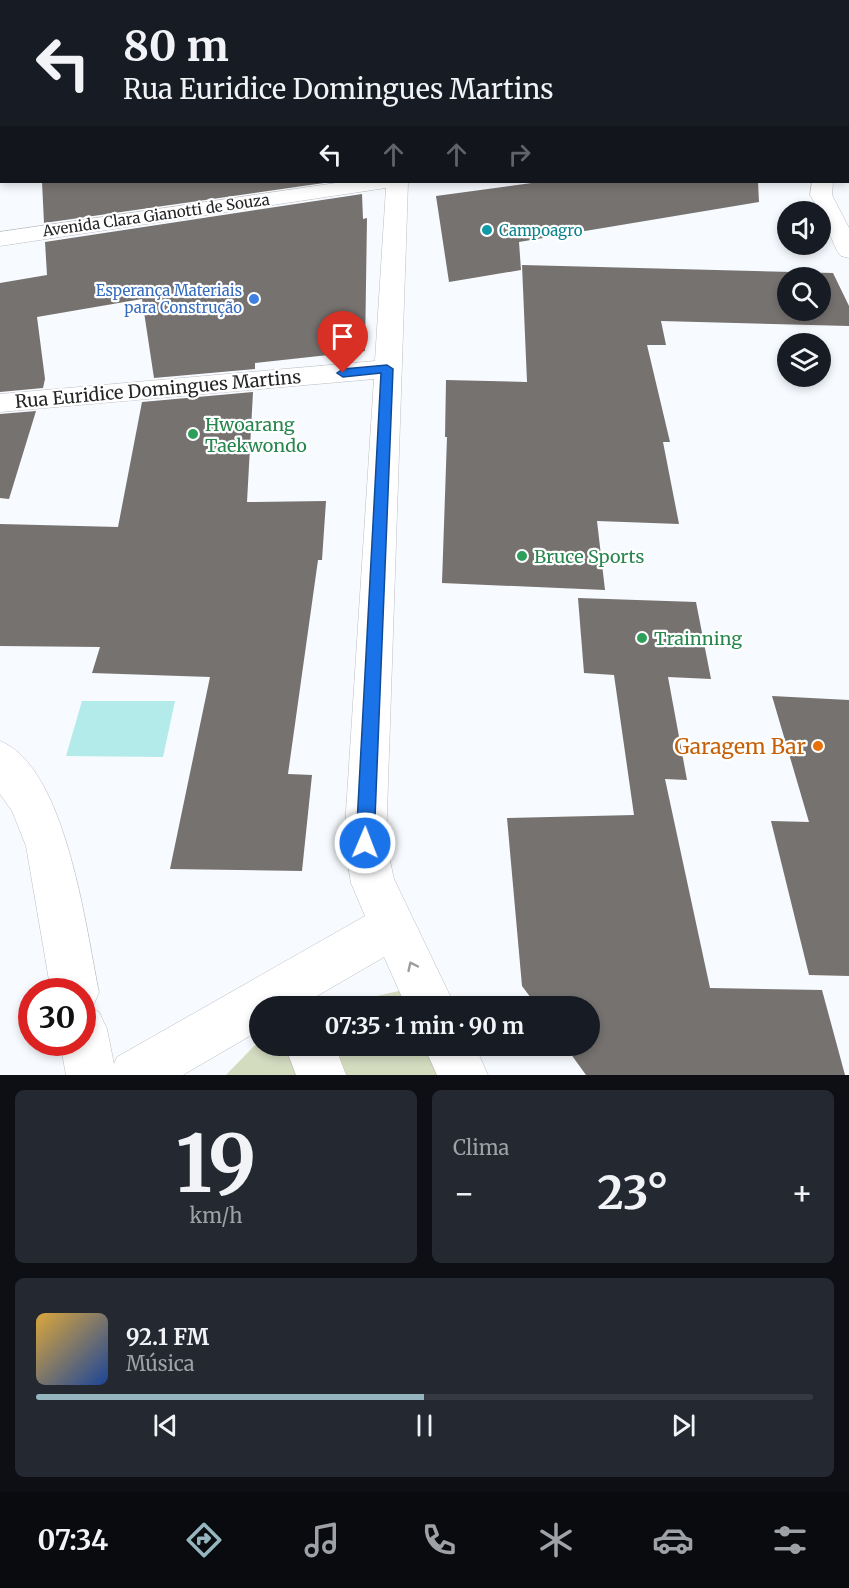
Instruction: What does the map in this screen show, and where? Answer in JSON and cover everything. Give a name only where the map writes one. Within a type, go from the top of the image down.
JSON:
[{"type":"street","name":"Avenida Clara Gianotti de Souza","points":[[0,239],[376,183]]},
{"type":"street","points":[[398,183],[365,843],[374,883],[426,996]]},
{"type":"street","points":[[822,183],[821,195],[849,250]]},
{"type":"street","name":"Rua Euridice Domingues Martins","points":[[0,403],[387,369]]},
{"type":"street","points":[[0,760],[27,798],[48,846],[72,978]]},
{"type":"street","points":[[293,996],[393,926]]},
{"type":"street","points":[[135,1075],[249,1018]]},
{"type":"street","points":[[87,1056],[91,1075]]},
{"type":"street","points":[[314,1056],[321,1075]]},
{"type":"street","points":[[454,1056],[463,1075]]},
{"type":"green space","points":[[403,990],[406,996],[377,996]]},
{"type":"green space","points":[[249,1051],[249,1056],[433,1056],[442,1075],[226,1075]]},
{"type":"water","points":[[82,701],[175,701],[163,757],[66,756]]},
{"type":"building","points":[[42,183],[324,183],[44,223]]},
{"type":"building","points":[[532,183],[758,183],[759,202],[519,242],[521,270],[449,282],[436,196]]},
{"type":"building","name":"Esperança Materiais para Construção","points":[[362,194],[363,219],[367,218],[365,351],[255,363],[255,369],[154,378],[142,299],[37,317],[45,379],[43,388],[0,392],[0,283],[47,275],[45,242]]},
{"type":"building","points":[[522,265],[777,272],[777,321],[831,321],[831,273],[833,273],[849,306],[849,326],[661,321],[666,345],[647,345],[670,442],[663,442],[679,524],[597,521],[605,590],[442,583],[447,437],[445,437],[446,380],[527,382]]},
{"type":"building","points":[[253,392],[247,502],[326,501],[322,560],[318,560],[288,774],[312,775],[302,871],[170,869],[210,677],[92,673],[100,647],[0,646],[0,524],[118,527],[142,402]]},
{"type":"building","points":[[36,411],[9,499],[0,498],[0,414]]},
{"type":"building","points":[[578,598],[696,602],[711,679],[668,677],[687,780],[665,779],[710,988],[822,990],[845,1075],[586,1075],[572,1056],[600,1056],[600,996],[530,996],[522,986],[507,818],[634,815],[614,675],[584,673]]},
{"type":"building","points":[[772,696],[849,700],[849,976],[809,975],[771,821],[809,822]]},
{"type":"place","name":"Campoagro","points":[[487,230]]},
{"type":"place","name":"Esperança Materiais para Construção","points":[[254,299]]},
{"type":"place","name":"Hwoarang Taekwondo","points":[[193,434]]},
{"type":"place","name":"Bruce Sports","points":[[522,556]]},
{"type":"place","name":"Trainning","points":[[642,638]]},
{"type":"place","name":"Garagem Bar","points":[[818,746]]},
{"type":"route","points":[[343,373],[387,369],[365,843]]}]
